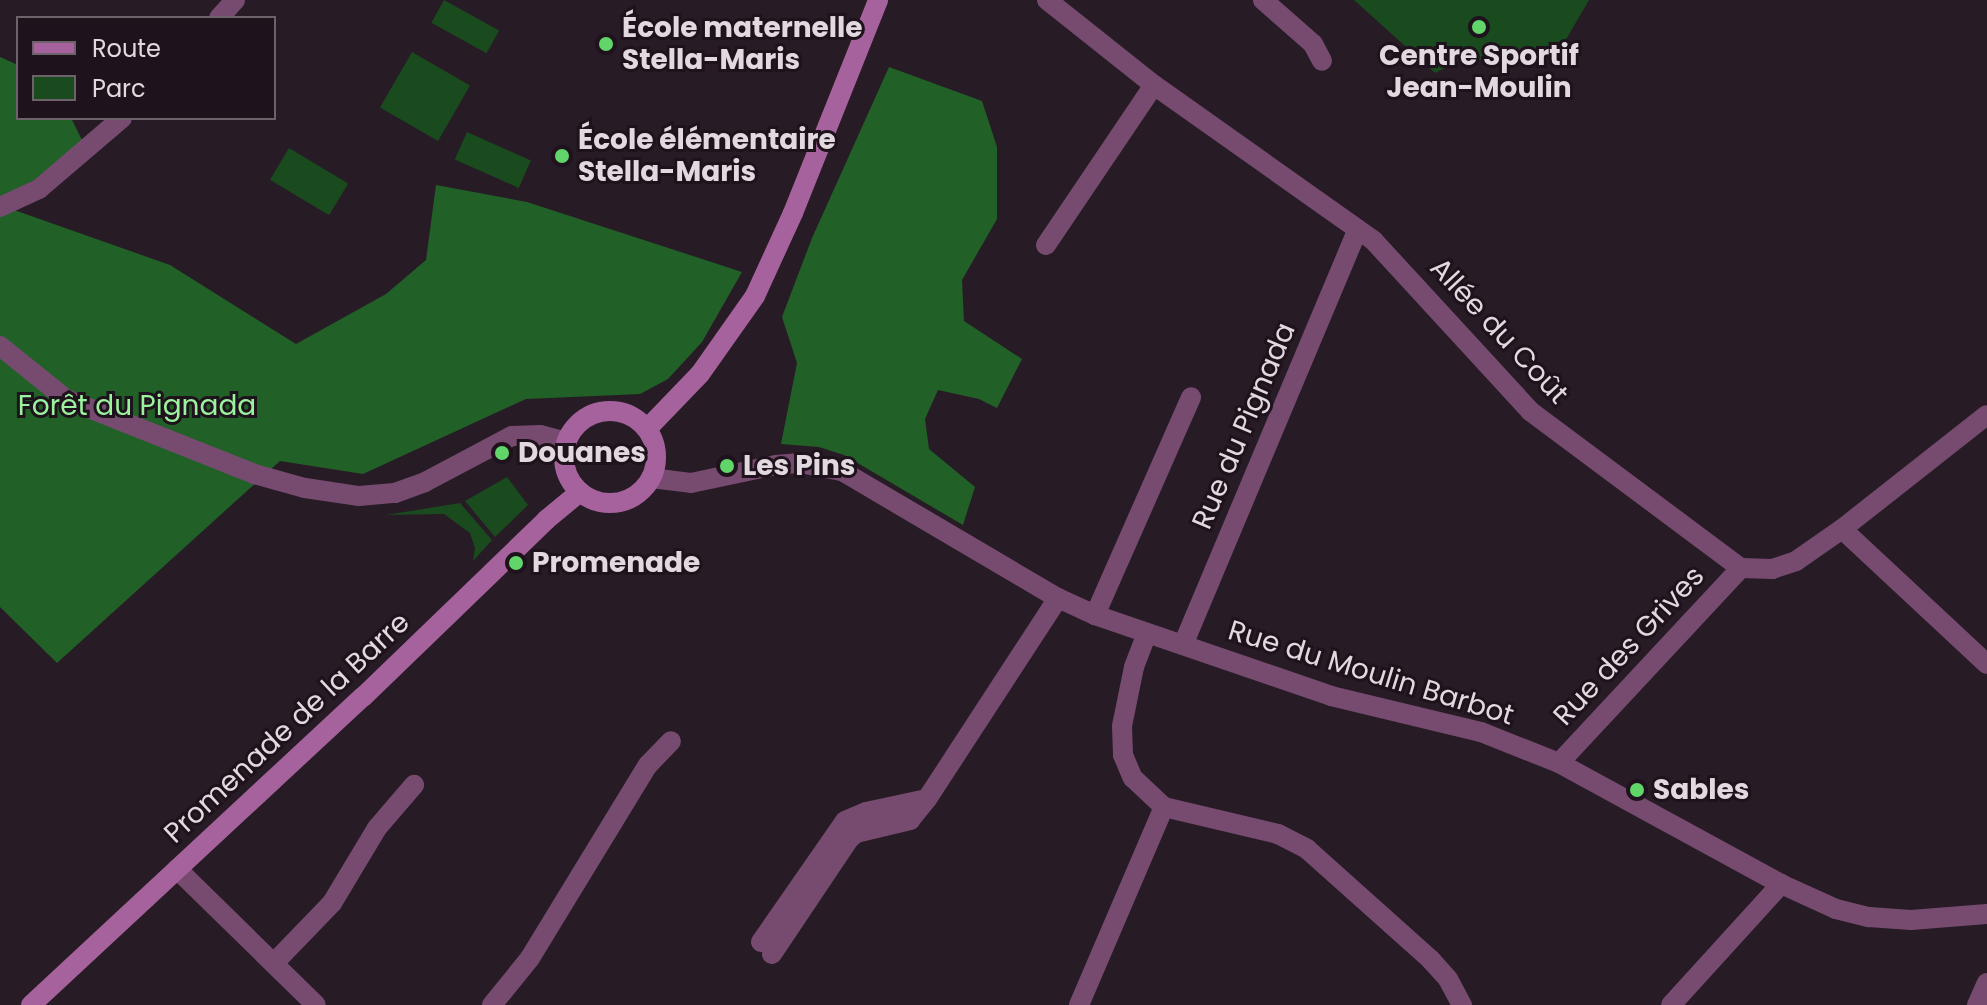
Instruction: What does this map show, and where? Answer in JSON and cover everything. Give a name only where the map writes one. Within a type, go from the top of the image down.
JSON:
[{"type":"main road","points":[[647,429],[700,374],[755,296],[793,213],[878,0]]},
{"type":"main road","points":[[596,413],[624,413],[647,429],[656,453],[651,478],[632,497],[605,503],[580,492],[566,469],[567,442],[583,419],[596,413]]},
{"type":"main road","name":"Promenade de la Barre","points":[[31,1005],[363,697],[546,520],[580,492]]},
{"type":"street","points":[[221,16],[235,0]]},
{"type":"street","name":"Allée du Coût","points":[[1047,0],[1154,85],[1389,253],[1530,411],[1741,568]]},
{"type":"street","points":[[1263,0],[1313,44],[1322,61]]},
{"type":"street","points":[[1046,245],[1154,85]]},
{"type":"street","points":[[0,207],[39,189],[120,120]]},
{"type":"street","name":"Rue du Pignada","points":[[1183,645],[1358,229]]},
{"type":"street","points":[[0,346],[66,399],[254,474],[305,488],[359,496],[395,493],[425,482],[512,436],[540,435],[567,442]]},
{"type":"street","points":[[1095,615],[1191,397]]},
{"type":"street","points":[[1741,568],[1772,569],[1796,561],[1842,529],[1987,415]]},
{"type":"street","name":"Rue du Moulin Barbot","points":[[651,478],[680,484],[776,465],[823,465],[873,488],[1058,598],[1095,615],[1331,696],[1481,732],[1559,763],[1781,884],[1836,909],[1869,917],[1911,920],[1987,914]]},
{"type":"street","points":[[1842,529],[1987,664]]},
{"type":"street","name":"Rue des Grives","points":[[1559,763],[1741,568]]},
{"type":"street","points":[[767,948],[845,821],[866,812],[927,799],[1058,598]]},
{"type":"street","points":[[1147,633],[1134,667],[1122,726],[1123,755],[1133,778],[1164,807],[1278,834],[1307,849],[1431,960],[1448,979],[1462,1005]]},
{"type":"street","points":[[492,1005],[530,958],[648,765],[671,741]]},
{"type":"street","points":[[275,962],[332,903],[377,828],[414,785]]},
{"type":"street","points":[[1079,1005],[1164,807]]},
{"type":"street","points":[[177,869],[316,1005]]},
{"type":"street","points":[[1671,1005],[1781,884]]},
{"type":"street","points":[[1977,1005],[1987,983]]},
{"type":"green space","points":[[444,0],[499,31],[486,53],[431,23]]},
{"type":"green space","name":"Centre Sportif Jean-Moulin","points":[[1354,0],[1589,0],[1557,55],[1459,61],[1435,73]]},
{"type":"green space","points":[[412,52],[470,86],[438,141],[380,107]]},
{"type":"green space","points":[[0,57],[16,64],[16,120],[72,120],[85,146],[0,203]]},
{"type":"green space","points":[[889,67],[982,101],[997,147],[997,219],[962,280],[964,321],[1022,359],[997,408],[979,399],[938,390],[925,419],[929,449],[975,487],[963,525],[844,455],[819,447],[781,444],[797,363],[782,317],[812,238]]},
{"type":"green space","points":[[467,132],[531,160],[519,188],[455,159]]},
{"type":"green space","points":[[289,148],[348,184],[329,215],[270,180]]},
{"type":"green space","name":"Forêt du Pignada","points":[[436,185],[527,202],[742,272],[702,342],[668,379],[640,394],[526,399],[363,474],[280,461],[57,663],[0,607],[0,205],[170,265],[296,344],[386,294],[426,260]]},
{"type":"green space","points":[[507,477],[528,505],[495,537],[465,501]]},
{"type":"green space","points":[[460,503],[492,540],[473,561],[475,548],[470,533],[444,514],[386,515]]},
{"type":"place","name":"Centre Sportif Jean-Moulin","points":[[1479,27]]},
{"type":"place","name":"École maternelle Stella-Maris","points":[[606,44]]},
{"type":"place","name":"École élémentaire Stella-Maris","points":[[562,156]]},
{"type":"place","name":"Douanes","points":[[502,453]]},
{"type":"place","name":"Les Pins","points":[[727,466]]},
{"type":"place","name":"Promenade","points":[[516,563]]},
{"type":"place","name":"Sables","points":[[1637,790]]}]
